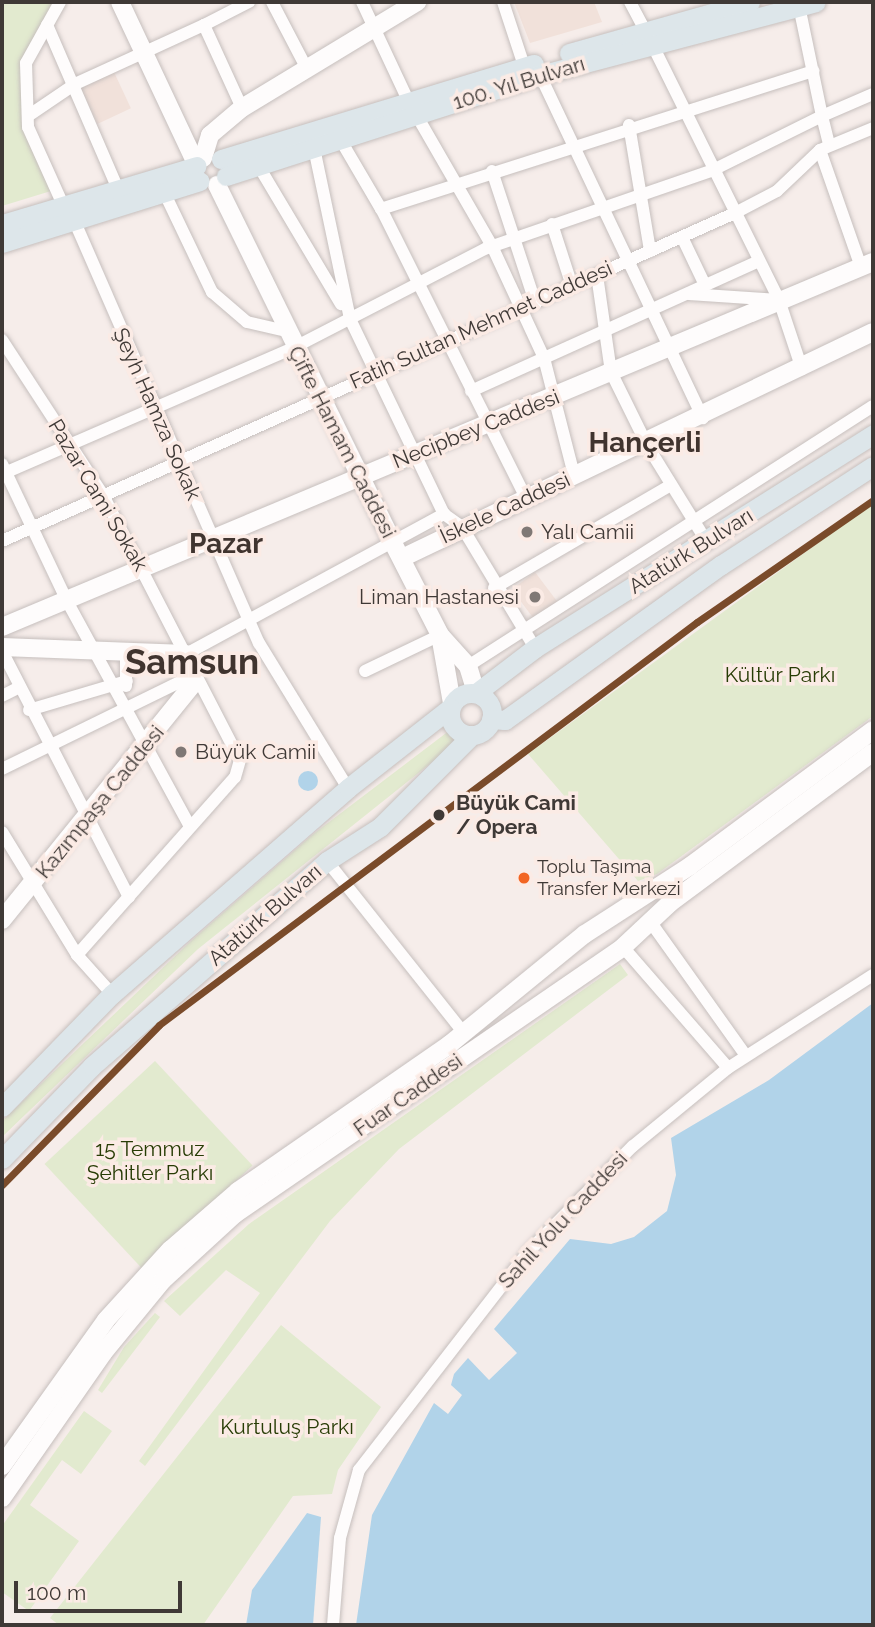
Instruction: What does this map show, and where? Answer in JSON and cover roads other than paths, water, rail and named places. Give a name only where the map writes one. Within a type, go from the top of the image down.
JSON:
[{"type":"main road","name":"Çifte Hamam Caddesi","points":[[120,2],[145,55],[211,171],[293,348],[319,394],[440,635],[465,663],[476,693]]},
{"type":"main road","name":"100. Yıl Bulvarı","points":[[648,37],[711,6],[750,2]]},
{"type":"main road","points":[[211,171],[210,135],[242,108],[412,3]]},
{"type":"main road","name":"100. Yıl Bulvarı","points":[[2,224],[165,194],[211,171],[407,98],[532,71],[648,37],[807,4]]},
{"type":"main road","name":"100. Yıl Bulvarı","points":[[2,243],[118,189],[258,164],[417,116],[532,71]]},
{"type":"main road","name":"Necipbey Caddesi","points":[[2,627],[213,542],[362,478],[415,451],[488,425],[867,265]]},
{"type":"main road","name":"İskele Caddesi","points":[[402,558],[525,496],[647,446],[871,338]]},
{"type":"main road","name":"Atatürk Bulvarı","points":[[476,693],[530,640],[707,542],[873,434]]},
{"type":"main road","name":"Atatürk Bulvarı","points":[[491,719],[505,720],[721,565],[873,466]]},
{"type":"main road","points":[[440,635],[443,675],[451,705],[452,723],[472,735],[491,719],[487,700],[476,693],[451,705]]},
{"type":"main road","points":[[2,649],[96,655],[127,652],[186,654]]},
{"type":"main road","points":[[443,675],[465,663]]},
{"type":"main road","name":"Kazımpaşa Caddesi","points":[[2,920],[145,747],[195,678]]},
{"type":"main road","name":"Atatürk Bulvarı","points":[[2,1107],[112,994],[348,788],[451,705]]},
{"type":"main road","name":"Fuar Caddesi","points":[[2,1466],[106,1320],[170,1250],[237,1191],[464,1033],[585,934],[873,730]]},
{"type":"main road","name":"Atatürk Bulvarı","points":[[2,1159],[92,1066],[327,861],[380,827],[472,735]]},
{"type":"main road","name":"Fuar Caddesi","points":[[2,1498],[103,1353],[202,1242],[623,947],[652,924],[670,903],[873,752]]},
{"type":"main road","points":[[633,902],[645,909],[652,924]]},
{"type":"main road","points":[[585,934],[588,952],[605,958]]},
{"type":"street","name":"Şeyh Hamza Sokak","points":[[60,2],[26,63],[28,116],[152,408],[251,618],[259,643],[348,788]]},
{"type":"street","points":[[28,116],[75,84],[145,55],[249,2]]},
{"type":"street","points":[[272,2],[306,67]]},
{"type":"street","points":[[362,2],[407,98]]},
{"type":"street","points":[[503,2],[532,71],[573,144],[703,418]]},
{"type":"street","points":[[630,2],[779,300],[802,369]]},
{"type":"street","points":[[807,4],[824,147],[867,265]]},
{"type":"street","points":[[47,25],[75,84],[118,189]]},
{"type":"street","points":[[204,25],[242,108]]},
{"type":"street","points":[[382,209],[682,108],[813,71]]},
{"type":"street","points":[[190,827],[66,601],[3,470],[68,445],[293,348],[417,282],[492,246],[713,170],[873,94]]},
{"type":"street","points":[[417,116],[492,246],[544,358],[559,395],[574,475]]},
{"type":"street","points":[[629,125],[650,251]]},
{"type":"street","name":"Fatih Sultan Mehmet Caddesi","points":[[2,541],[319,394],[376,374],[735,213],[777,191],[824,147],[873,128]]},
{"type":"street","points":[[340,139],[382,209],[525,496]]},
{"type":"street","points":[[314,148],[350,319]]},
{"type":"street","points":[[258,164],[350,319],[444,514],[462,527],[494,588],[530,640]]},
{"type":"street","points":[[492,171],[535,302]]},
{"type":"street","points":[[165,194],[212,292],[247,322],[286,331]]},
{"type":"street","points":[[552,224],[572,286]]},
{"type":"street","points":[[682,237],[705,285]]},
{"type":"street","points":[[471,391],[759,261]]},
{"type":"street","points":[[597,275],[611,372],[647,446],[707,542]]},
{"type":"street","points":[[685,294],[779,300]]},
{"type":"street","name":"Pazar Cami Sokak","points":[[2,340],[103,495],[144,569],[195,678],[240,760],[235,777],[77,955]]},
{"type":"street","points":[[465,663],[530,640],[695,522],[873,406]]},
{"type":"street","points":[[494,588],[671,485]]},
{"type":"street","points":[[186,654],[444,514]]},
{"type":"street","points":[[365,671],[440,635]]},
{"type":"street","points":[[2,649],[18,688],[85,820],[129,897]]},
{"type":"street","points":[[123,706],[127,681],[127,652]]},
{"type":"street","points":[[2,769],[123,706],[195,678]]},
{"type":"street","points":[[29,710],[127,681]]},
{"type":"street","points":[[2,696],[18,688]]},
{"type":"street","points":[[2,832],[31,887],[77,955],[112,994]]},
{"type":"street","points":[[327,861],[464,1033]]},
{"type":"street","points":[[652,924],[724,1030],[746,1056]]},
{"type":"street","points":[[623,947],[728,1068]]},
{"type":"street","name":"Sahil Yolu Caddesi","points":[[333,1625],[340,1538],[359,1470],[528,1252],[633,1146],[728,1068],[873,975]]},
{"type":"street","points":[[707,1041],[724,1030]]},
{"type":"water","points":[[308,771],[315,774],[318,781],[315,788],[308,791],[301,788],[298,781],[301,774]]},
{"type":"water","points":[[873,1003],[873,1625],[356,1625],[372,1515],[434,1403],[448,1414],[462,1395],[451,1385],[454,1374],[468,1358],[489,1380],[517,1353],[494,1329],[570,1239],[611,1244],[634,1237],[667,1211],[676,1175],[671,1138],[769,1080]]},
{"type":"water","points":[[307,1513],[321,1517],[313,1625],[246,1625],[252,1590]]},
{"type":"place","name":"Yalı Camii","points":[[527,532]]},
{"type":"place","name":"Liman Hastanesi","points":[[535,597]]},
{"type":"place","name":"Büyük Camii","points":[[181,752]]},
{"type":"place","name":"Büyük Cami / Opera","points":[[439,815]]},
{"type":"place","name":"Toplu Taşıma Transfer Merkezi","points":[[524,878]]},
{"type":"district","name":"Hançerli","points":[[645,443]]},
{"type":"district","name":"Pazar","points":[[226,544]]},
{"type":"district","name":"Samsun","points":[[192,662]]},
{"type":"park label","name":"Kültür Parkı","points":[[780,675]]},
{"type":"park label","name":"15 Temmuz Şehitler Parkı","points":[[150,1161]]},
{"type":"park label","name":"Kurtuluş Parkı","points":[[287,1427]]}]
